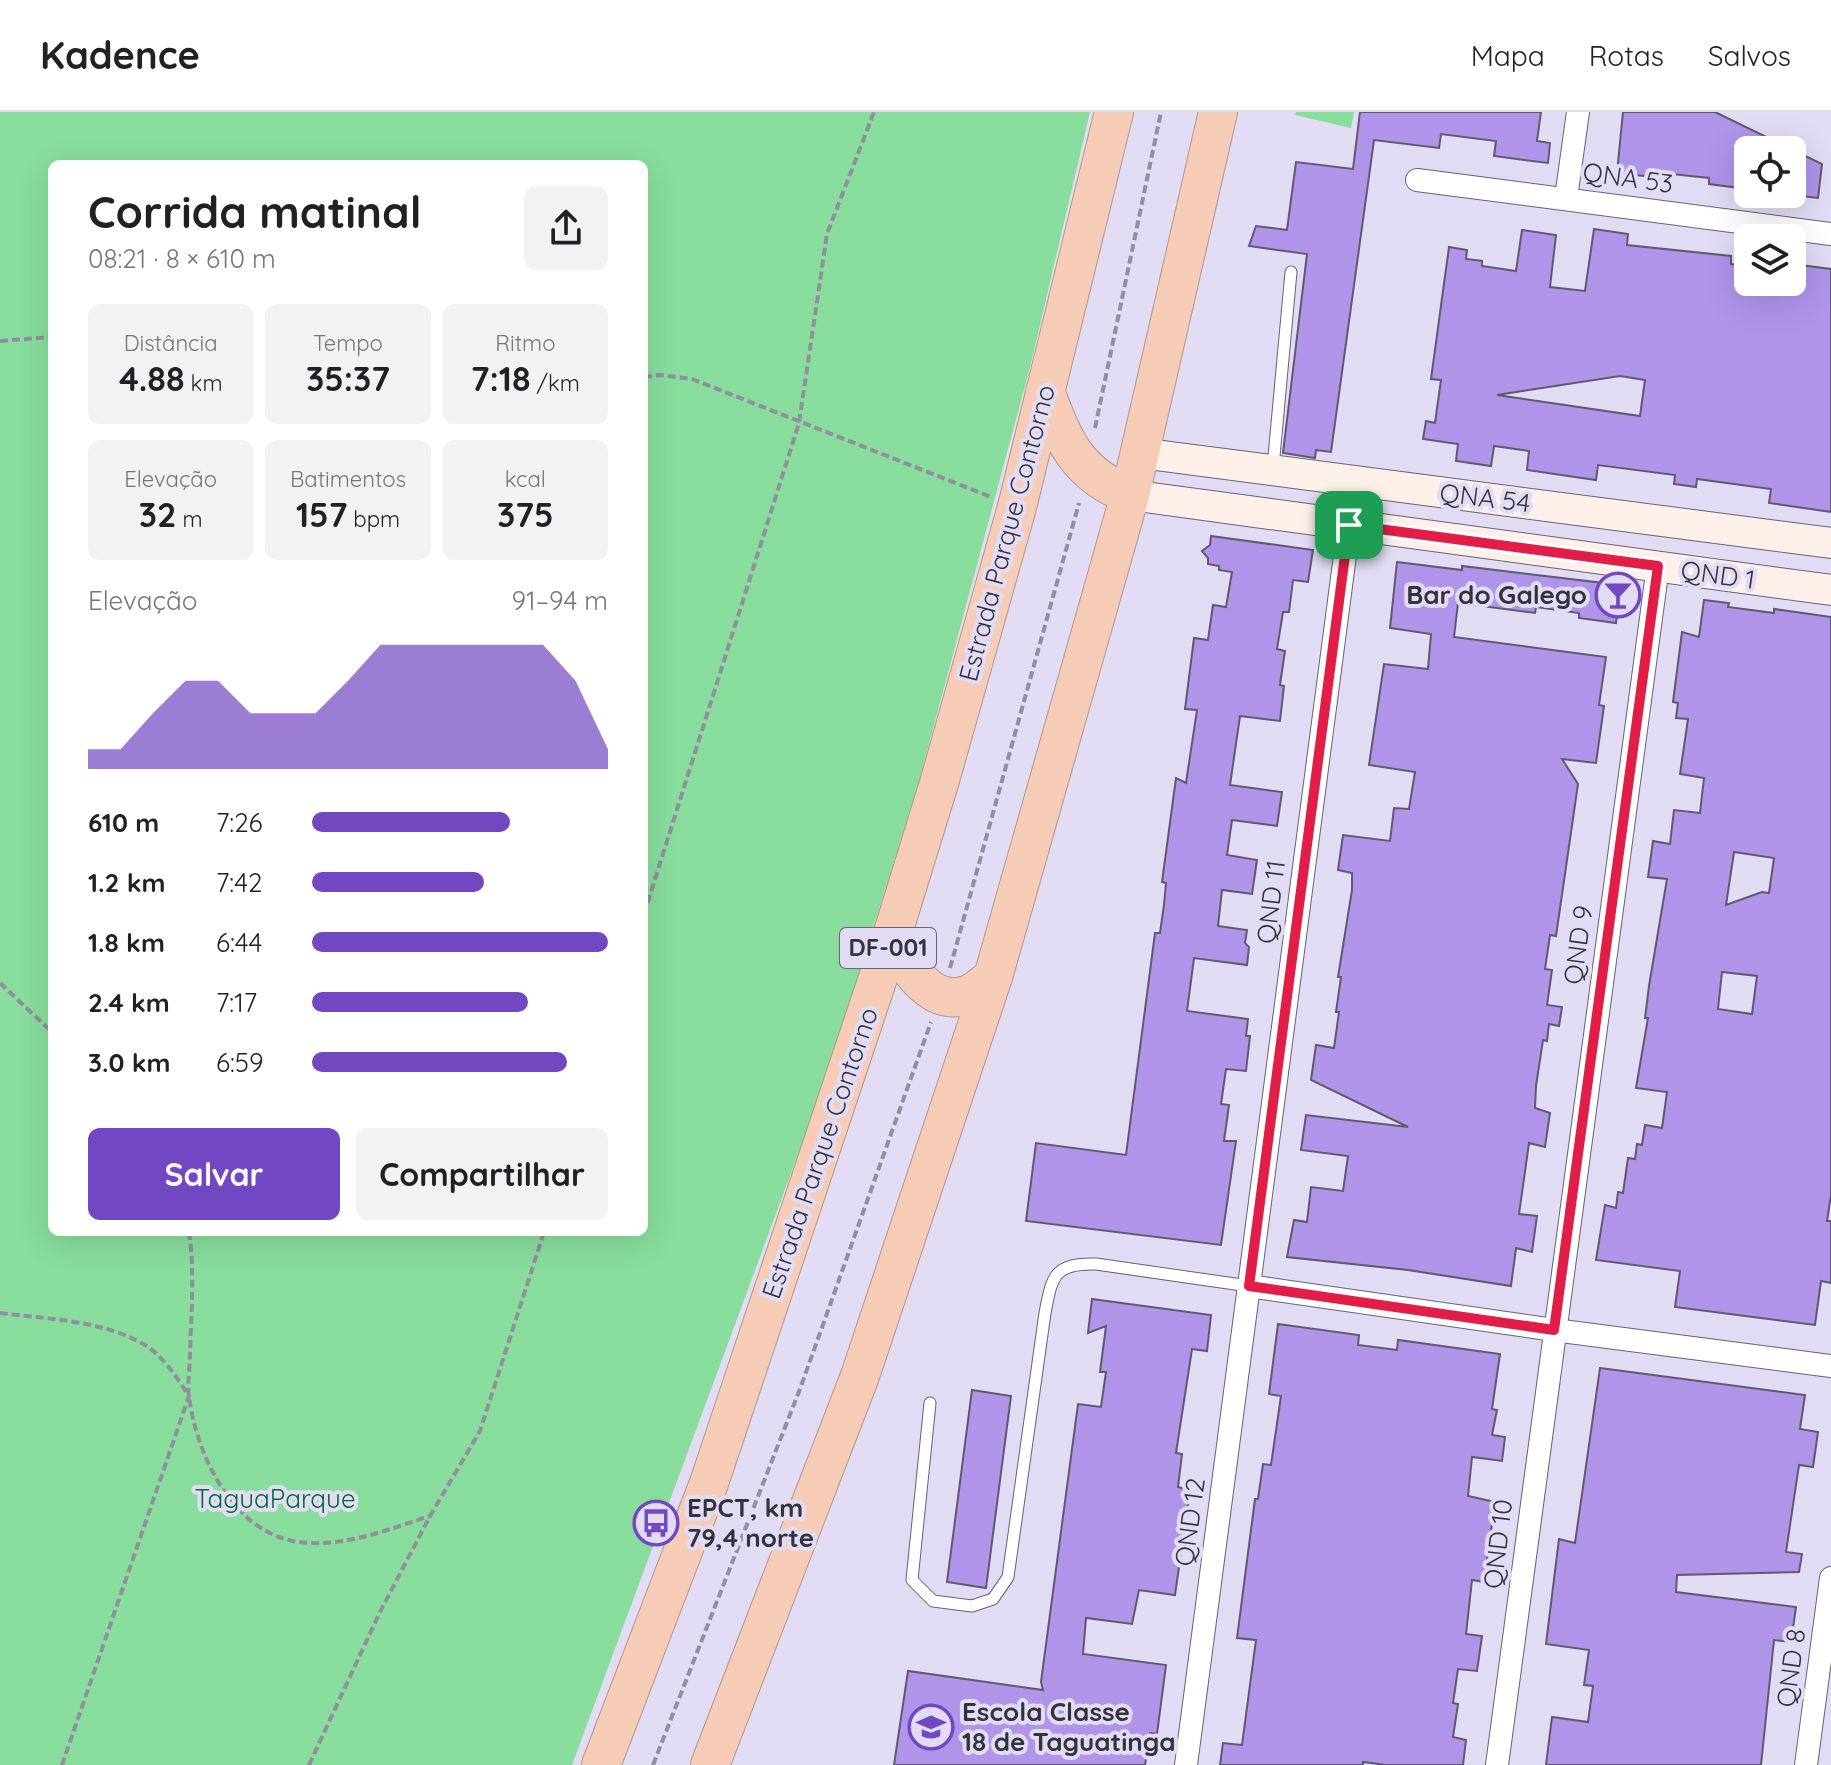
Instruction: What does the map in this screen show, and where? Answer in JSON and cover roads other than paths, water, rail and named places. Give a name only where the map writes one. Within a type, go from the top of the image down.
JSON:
[{"type":"highway","name":"Estrada Parque Contorno","points":[[601,1765],[709,1483],[891,939],[940,780],[1017,507],[1114,112]]},
{"type":"highway","points":[[710,1765],[860,1376],[993,977],[1130,495],[1218,112]]},
{"type":"highway","points":[[1045,391],[1062,437],[1086,470],[1109,487],[1130,495]]},
{"type":"highway","points":[[891,939],[919,981],[941,994],[967,995],[993,977]]},
{"type":"main road","name":"QNA 54","points":[[1140,453],[1831,543]]},
{"type":"main road","points":[[1258,513],[1251,498],[1270,470]]},
{"type":"main road","name":"QND 1","points":[[1130,495],[1831,590]]},
{"type":"street","points":[[1566,198],[1578,112]]},
{"type":"street","name":"QNA 53","points":[[1417,180],[1831,234]]},
{"type":"street","name":"QND 11","points":[[1249,1286],[1349,525]]},
{"type":"street","name":"QND 9","points":[[1554,1330],[1658,566]]},
{"type":"street","points":[[1249,1286],[1831,1366]]},
{"type":"street","name":"QND 12","points":[[1186,1765],[1249,1286]]},
{"type":"street","name":"QND 10","points":[[1497,1765],[1554,1330]]},
{"type":"street","name":"QND 8","points":[[1806,1765],[1831,1578]]},
{"type":"lane","points":[[1270,470],[1291,272]]},
{"type":"lane","points":[[930,1403],[912,1580],[933,1601],[972,1606],[993,1599],[1008,1577],[1045,1313],[1051,1285],[1060,1271],[1071,1264],[1096,1264],[1249,1286]]},
{"type":"place","name":"Bar do Galego","points":[[1618,595]]},
{"type":"place","name":"EPCT, km 79,4 norte","points":[[656,1523]]},
{"type":"place","name":"Escola Classe 18 de Taguatinga","points":[[931,1727]]},
{"type":"park label","name":"TaguaParque","points":[[275,1499]]}]
